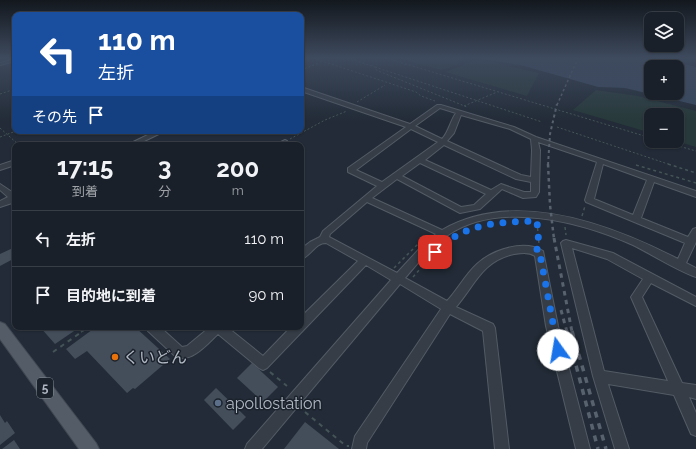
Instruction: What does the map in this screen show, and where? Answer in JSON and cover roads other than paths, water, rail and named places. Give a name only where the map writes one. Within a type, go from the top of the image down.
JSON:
[{"type":"main road","name":"5","points":[[0,328],[90,449]]},
{"type":"street","points":[[304,90],[409,126],[442,143],[519,177],[535,180]]},
{"type":"street","points":[[382,185],[351,170],[409,126],[439,106],[512,128],[534,138],[696,194]]},
{"type":"street","points":[[324,239],[326,233],[366,198],[448,138],[455,116],[460,112]]},
{"type":"street","points":[[137,142],[155,134]]},
{"type":"street","points":[[396,176],[460,210],[477,207],[491,193],[501,186],[523,195],[532,195],[535,192],[536,150],[534,138]]},
{"type":"street","points":[[419,160],[491,193]]},
{"type":"street","points":[[601,160],[589,200],[691,242]]},
{"type":"street","points":[[0,168],[12,163]]},
{"type":"street","points":[[636,219],[652,178]]},
{"type":"street","points":[[0,186],[12,196]]},
{"type":"street","points":[[366,198],[443,234]]},
{"type":"street","points":[[0,204],[12,199]]},
{"type":"street","points":[[252,449],[396,274],[443,234],[463,224],[487,217],[508,215],[554,218],[590,225],[617,234],[696,273]]},
{"type":"street","points":[[680,265],[696,231]]},
{"type":"street","points":[[304,252],[317,241],[324,239],[396,274],[448,308],[489,328],[502,449]]},
{"type":"street","points":[[622,449],[599,376],[566,243],[610,256],[696,302]]},
{"type":"street","points":[[359,448],[360,441],[469,278],[485,262],[495,257],[518,250],[529,249],[540,254],[552,326],[583,449]]},
{"type":"street","points":[[304,322],[365,260]]},
{"type":"street","points":[[650,277],[636,297],[696,429]]},
{"type":"street","points":[[155,330],[180,353],[190,351],[214,330]]},
{"type":"street","points":[[222,330],[263,364],[296,330]]},
{"type":"street","points":[[599,376],[696,392]]},
{"type":"water","points":[[570,79],[644,79],[644,93],[625,88],[598,87]]},
{"type":"water","points":[[684,79],[696,79],[696,105],[675,100],[684,100]]},
{"type":"railway","points":[[557,105],[569,79]]},
{"type":"railway","points":[[548,165],[550,134],[557,104]]},
{"type":"railway","points":[[548,165],[550,205],[554,239]]},
{"type":"railway","points":[[554,238],[572,332]]},
{"type":"railway","points":[[561,310],[567,332]]},
{"type":"railway","points":[[567,331],[598,449]]},
{"type":"railway","points":[[572,331],[606,449]]},
{"type":"place","name":"くいどん","points":[[115,357]]},
{"type":"place","name":"apollostation","points":[[218,403]]}]
